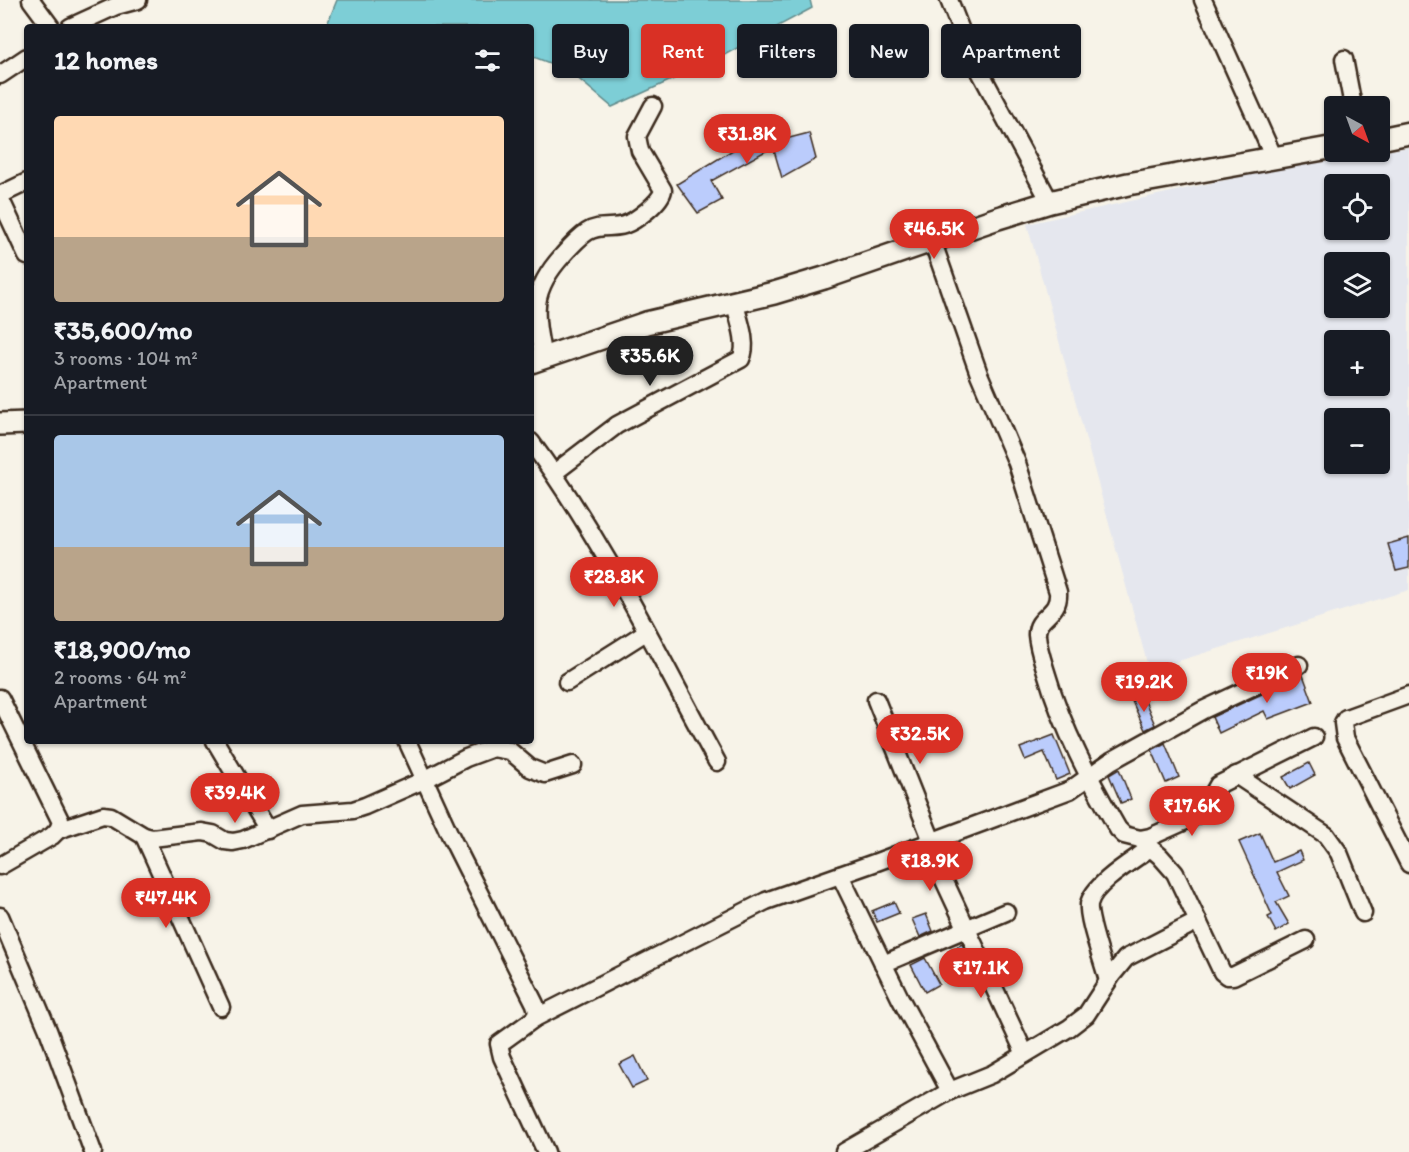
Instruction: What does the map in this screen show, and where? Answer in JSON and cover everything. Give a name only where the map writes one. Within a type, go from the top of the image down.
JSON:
[{"type":"main road","points":[[1390,137],[1409,133]]},
{"type":"main road","points":[[537,360],[654,321],[774,293],[824,278],[1050,202],[1128,184],[1324,149]]},
{"type":"main road","points":[[0,424],[24,423]]},
{"type":"street","points":[[31,0],[49,24]]},
{"type":"street","points":[[77,24],[116,6],[138,0]]},
{"type":"street","points":[[949,0],[969,51],[1050,202]]},
{"type":"street","points":[[1203,0],[1274,158]]},
{"type":"street","points":[[0,75],[24,59]]},
{"type":"street","points":[[1344,59],[1351,96]]},
{"type":"street","points":[[537,360],[536,308],[542,285],[552,267],[592,228],[618,226],[631,221],[662,196],[663,190],[640,151],[637,136],[653,106]]},
{"type":"street","points":[[24,184],[0,196],[24,249]]},
{"type":"street","points":[[932,240],[975,365],[1017,463],[1055,581],[1059,602],[1037,629],[1037,638],[1058,708],[1089,778],[1118,829],[1145,844],[1175,873],[1222,972],[1227,976],[1233,976],[1306,940]]},
{"type":"street","points":[[554,473],[626,420],[741,359],[744,345],[734,301]]},
{"type":"street","points":[[534,446],[554,473],[596,541],[717,762]]},
{"type":"street","points":[[567,682],[646,632]]},
{"type":"street","points":[[546,1152],[502,1057],[499,1044],[535,1018],[766,901],[1070,790],[1111,761],[1203,710],[1299,665]]},
{"type":"street","points":[[1409,695],[1346,718],[1343,729],[1361,771],[1409,864]]},
{"type":"street","points":[[0,698],[61,822],[58,830],[52,836],[0,866]]},
{"type":"street","points":[[876,700],[932,842],[943,878],[1025,1054]]},
{"type":"street","points":[[1108,981],[1090,916],[1089,904],[1094,894],[1150,837],[1198,814],[1205,808],[1218,785],[1314,737]]},
{"type":"street","points":[[216,744],[268,830]]},
{"type":"street","points":[[408,744],[477,891],[535,1004],[537,1011],[535,1018]]},
{"type":"street","points":[[58,830],[103,815],[111,816],[144,836],[152,838],[202,832],[233,842],[268,830],[302,814],[352,810],[493,748],[510,751],[530,768],[545,774],[573,765]]},
{"type":"street","points":[[1236,775],[1326,835],[1339,853],[1363,913]]},
{"type":"street","points":[[144,836],[221,1007]]},
{"type":"street","points":[[840,875],[883,964],[950,1091]]},
{"type":"street","points":[[883,964],[1006,912]]},
{"type":"street","points":[[0,916],[48,1030],[93,1152]]},
{"type":"street","points":[[844,1152],[950,1091],[992,1074],[1086,1015],[1126,958],[1198,921]]},
{"type":"shaded area","points":[[1409,147],[1409,590],[1149,670],[1027,224],[1243,176],[1324,162],[1390,162],[1390,150]]},
{"type":"water","points":[[337,0],[810,0],[812,8],[782,24],[737,24],[737,48],[725,55],[725,24],[641,24],[641,78],[676,78],[612,107],[578,78],[629,78],[629,24],[552,24],[552,64],[534,57],[534,24],[327,24]]},
{"type":"building","points":[[767,129],[774,142],[809,133],[816,159],[782,178],[773,147],[711,181],[722,200],[698,213],[677,184]]},
{"type":"building","points":[[1409,538],[1409,568],[1396,571],[1388,544]]},
{"type":"building","points":[[1303,675],[1313,702],[1268,719],[1264,711],[1219,733],[1212,717]]},
{"type":"building","points":[[1143,696],[1155,725],[1145,730],[1132,701]]},
{"type":"building","points":[[1054,735],[1070,774],[1056,780],[1044,752],[1025,760],[1020,748]]},
{"type":"building","points":[[1165,743],[1179,777],[1166,783],[1152,750]]},
{"type":"building","points":[[1309,763],[1315,775],[1290,789],[1283,777]]},
{"type":"building","points":[[1119,769],[1131,799],[1121,803],[1109,775]]},
{"type":"building","points":[[1260,833],[1273,862],[1299,851],[1303,860],[1277,872],[1289,896],[1276,902],[1289,924],[1276,932],[1268,917],[1272,915],[1239,842]]},
{"type":"building","points":[[894,902],[899,913],[877,922],[872,911]]},
{"type":"building","points":[[926,914],[933,931],[920,937],[912,919]]},
{"type":"building","points":[[962,944],[974,970],[961,976],[949,951]]},
{"type":"building","points":[[925,958],[939,984],[925,992],[911,965]]},
{"type":"building","points":[[635,1056],[647,1081],[632,1088],[619,1064]]}]
